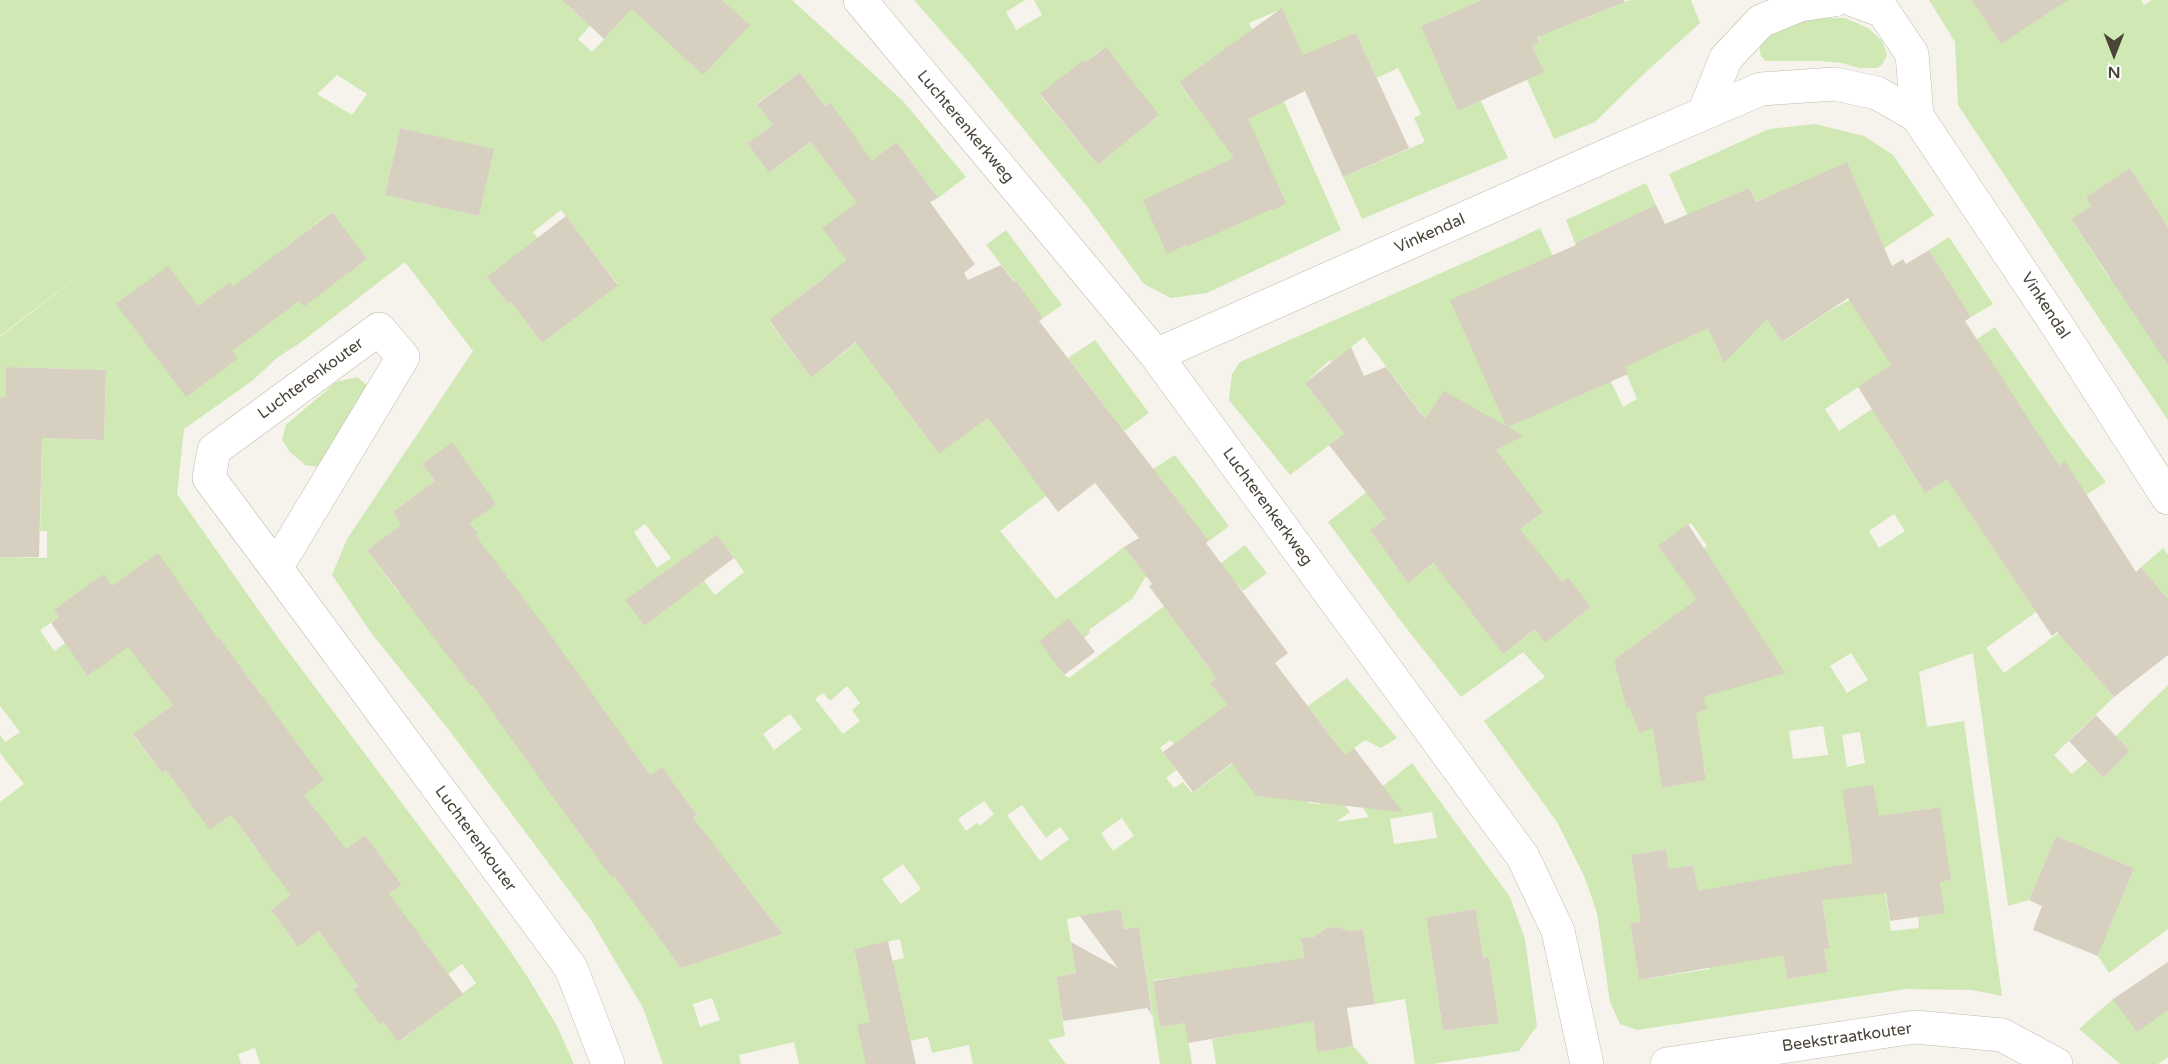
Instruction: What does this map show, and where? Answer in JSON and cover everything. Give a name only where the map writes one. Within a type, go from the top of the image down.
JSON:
[{"type":"street","name":"Luchterenkerkweg","points":[[860,0],[1156,356],[1523,857],[1558,931],[1587,1064]]},
{"type":"street","points":[[1704,113],[1726,58],[1761,21],[1800,4],[1834,0]]},
{"type":"street","name":"Vinkendal","points":[[1853,0],[1883,11],[1912,54],[1917,116]]},
{"type":"street","name":"Vinkendal","points":[[1156,356],[1611,153],[1761,89],[1835,84],[1877,93],[1917,116],[2057,325],[2168,498]]},
{"type":"street","name":"Luchterenkouter","points":[[276,568],[403,357],[379,329],[214,450],[210,478],[276,568],[571,968],[608,1064]]},
{"type":"street","name":"Beekstraatkouter","points":[[1667,1064],[1915,1027],[2002,1035],[2056,1064]]},
{"type":"green space","points":[[0,0],[574,0],[568,6],[587,23],[613,0],[578,39],[592,52],[640,0],[749,25],[722,0],[792,0],[903,101],[966,177],[938,198],[897,142],[880,233],[837,296],[823,278],[769,321],[811,378],[902,307],[884,380],[939,454],[988,418],[1015,455],[1034,476],[1046,496],[1000,531],[1056,599],[1124,547],[1146,576],[1133,598],[1089,630],[1090,633],[1055,661],[1064,675],[1069,678],[1245,545],[1267,573],[1243,591],[1235,582],[1181,619],[1180,629],[1216,678],[1210,683],[1228,706],[1174,744],[1170,740],[1160,748],[1176,770],[1166,778],[1174,788],[1183,782],[1192,793],[1261,743],[1247,783],[1256,796],[1263,797],[1288,779],[1309,803],[1319,804],[1334,792],[1350,812],[1336,822],[1369,817],[1360,804],[1412,763],[1510,897],[1525,939],[1537,1026],[1519,1051],[1432,1064],[1415,1064],[1405,999],[1375,1004],[1363,929],[1350,931],[1335,927],[1327,928],[1314,937],[1301,938],[1317,1051],[1353,1046],[1369,1064],[1216,1064],[1212,1039],[1251,1032],[1247,1005],[1178,977],[1192,1064],[1160,1064],[1139,927],[1124,929],[1121,909],[1067,919],[1076,973],[1056,977],[1065,1036],[1048,1040],[1066,1064],[973,1064],[969,1045],[932,1053],[928,1037],[911,1041],[904,1014],[866,1064],[799,1064],[794,1042],[739,1055],[741,1064],[663,1064],[643,1008],[591,920],[449,730],[372,634],[332,575],[347,539],[473,351],[405,262],[300,343],[278,357],[252,381],[184,429],[177,494],[276,635],[504,942],[557,1026],[574,1064],[260,1064],[255,1048],[238,1054],[241,1064],[0,1064],[0,802],[24,784],[0,753],[0,735],[5,742],[20,732],[0,706],[0,557],[47,558],[47,531],[40,531],[42,438],[104,440],[106,370],[7,367],[6,397],[0,397],[0,337],[116,247],[0,336]],"holes":[[[800,72],[825,106],[830,102],[842,120],[769,173],[747,143],[773,125],[757,103]],[[337,75],[367,94],[352,115],[317,94]],[[400,128],[493,149],[479,216],[385,195]],[[561,210],[618,284],[542,343],[511,302],[508,304],[487,277],[543,245],[533,232]],[[331,212],[367,259],[304,307],[269,260]],[[452,442],[470,523],[478,535],[399,593],[367,550],[401,525],[393,512],[435,481],[422,464]],[[645,524],[671,558],[657,568],[634,532]],[[729,551],[744,572],[715,595],[696,570],[699,572]],[[112,586],[96,670],[89,676],[77,660],[73,638],[54,651],[40,630],[59,617],[55,611]],[[644,587],[662,612],[644,626],[625,600]],[[1069,618],[1082,635],[1052,658]],[[218,636],[263,697],[162,773],[133,735],[173,705],[156,682]],[[847,686],[860,703],[852,710],[860,721],[843,734],[815,699],[823,693],[830,701]],[[790,714],[802,729],[774,750],[763,734]],[[291,736],[304,795],[313,807],[256,849],[231,815],[210,830]],[[662,767],[697,815],[612,877],[568,818],[614,783],[623,795]],[[984,801],[994,814],[980,826],[977,823],[966,831],[958,819]],[[1022,805],[1046,838],[1060,827],[1069,839],[1040,861],[1007,815]],[[1432,812],[1437,838],[1394,844],[1390,819]],[[1122,818],[1134,836],[1113,851],[1101,833]],[[365,835],[402,885],[326,940],[319,931],[298,947],[271,910],[294,893],[291,889]],[[903,864],[921,889],[901,904],[882,879]],[[732,868],[783,934],[702,961],[698,958],[682,969],[651,927]],[[1476,909],[1483,958],[1489,957],[1499,1023],[1443,1031],[1426,917]],[[421,938],[448,974],[462,964],[476,983],[399,1042],[383,1022],[380,1023],[353,988]],[[900,939],[904,958],[858,969],[854,949]],[[1177,977],[1184,1023],[1160,1027],[1153,980]],[[712,998],[720,1020],[700,1027],[693,1004]]]},
{"type":"green space","points":[[914,0],[1025,0],[1006,12],[1016,30],[1042,15],[1034,0],[1482,0],[1421,26],[1465,107],[1481,101],[1508,158],[1362,219],[1343,177],[1425,142],[1414,118],[1421,114],[1398,68],[1377,78],[1356,33],[1333,43],[1310,101],[1301,51],[1282,9],[1249,23],[1341,230],[1207,293],[1171,298],[1144,284],[1089,209],[971,65]],"holes":[[[1224,50],[1243,75],[1240,94],[1206,119],[1179,83]],[[1099,51],[1126,76],[1158,116],[1098,165],[1040,95],[1083,60],[1085,62]]]},
{"type":"green space","points":[[1521,0],[1578,21],[1630,0],[1691,0],[1700,23],[1595,122],[1554,139],[1527,80],[1532,46],[1540,42]]},
{"type":"green space","points":[[1929,0],[2141,0],[2144,5],[2152,0],[2168,0],[2168,227],[2130,168],[2086,197],[2091,206],[2071,219],[2110,279],[2168,241],[2168,420],[1958,105],[1955,42]]},
{"type":"green space","points":[[1816,18],[1845,18],[1868,28],[1882,41],[1887,55],[1882,65],[1877,68],[1859,68],[1842,63],[1820,61],[1765,61],[1760,54],[1760,46],[1766,37],[1787,26]]},
{"type":"green space","points":[[1815,124],[1864,136],[1893,155],[1934,215],[1771,324],[1783,342],[1828,312],[1867,290],[1899,367],[1863,384],[1825,409],[1839,431],[1995,327],[2067,431],[2106,482],[2086,495],[2065,462],[1978,525],[2036,612],[1986,648],[2004,673],[2072,623],[2070,647],[2114,697],[2054,755],[2072,774],[2087,761],[2103,778],[2130,751],[2116,736],[2168,685],[2168,929],[2109,973],[2098,956],[2134,868],[2056,836],[2029,900],[2008,906],[1973,653],[1919,672],[1927,727],[1964,721],[2002,996],[1972,990],[1906,989],[1637,1030],[1620,1024],[1610,1002],[1597,913],[1585,878],[1557,822],[1484,721],[1545,677],[1523,652],[1461,697],[1403,624],[1328,522],[1426,446],[1421,413],[1364,337],[1332,362],[1330,360],[1305,383],[1344,434],[1290,475],[1229,400],[1232,374],[1240,362],[1540,228],[1589,334],[1704,319],[1724,363],[1729,308],[1669,174],[1769,129]],"holes":[[[1847,163],[1882,244],[1849,258],[1705,207],[1749,188],[1756,202]],[[1615,346],[1637,399],[1623,407],[1598,354]],[[2031,423],[1925,493],[1886,432]],[[1444,474],[1484,526],[1408,583],[1370,530]],[[1543,512],[1523,527],[1512,513]],[[1894,514],[1905,531],[1879,548],[1869,531]],[[1691,523],[1707,546],[1676,569],[1659,546]],[[1568,578],[1591,607],[1558,633],[1547,620],[1503,654],[1562,582]],[[1851,653],[1868,680],[1847,693],[1830,666]],[[1823,726],[1828,755],[1793,759],[1789,731]],[[1860,732],[1865,763],[1847,767],[1842,735]],[[1704,764],[1706,780],[1662,788],[1660,770]],[[1939,807],[1951,880],[1940,882],[1944,913],[1918,917],[1919,928],[1891,931],[1874,817]],[[1666,849],[1669,869],[1693,865],[1710,969],[1639,980],[1630,923],[1654,918],[1636,890],[1631,855]],[[1823,869],[1828,899],[1822,900],[1830,947],[1824,949],[1828,972],[1787,979],[1783,955]]]},
{"type":"green space","points":[[1646,183],[1656,205],[1575,243],[1566,220]]},
{"type":"green space","points":[[1006,230],[1062,305],[1043,318],[986,245]]},
{"type":"green space","points":[[1949,237],[1993,304],[1971,317],[1929,250]]},
{"type":"green space","points":[[1095,340],[1149,413],[1124,431],[1068,358]]},
{"type":"green space","points":[[357,377],[368,386],[320,467],[305,465],[290,452],[282,440],[286,425],[336,382]]},
{"type":"green space","points":[[1175,455],[1229,526],[1209,541],[1153,469]]},
{"type":"green space","points":[[2163,548],[2168,555],[2168,599],[2141,567]]},
{"type":"green space","points":[[1347,678],[1397,738],[1381,748],[1365,740],[1345,755],[1308,706]]},
{"type":"green space","points":[[2113,999],[2168,1010],[2168,1057],[2158,1064],[2120,1064],[2079,1029]]},
{"type":"building","points":[[562,0],[722,0],[750,25],[703,75],[632,9],[604,39]]},
{"type":"building","points":[[1482,0],[1624,0],[1625,2],[1537,37],[1540,42],[1532,46],[1544,72],[1458,111],[1421,26]]},
{"type":"building","points":[[1972,0],[2068,0],[2001,44]]},
{"type":"building","points":[[1282,8],[1303,55],[1356,33],[1409,148],[1343,177],[1305,91],[1248,119],[1286,203],[1273,211],[1272,209],[1167,254],[1143,200],[1234,158],[1179,82]]},
{"type":"building","points":[[1106,47],[1159,115],[1098,165],[1040,94],[1083,60],[1085,62]]},
{"type":"building","points":[[800,72],[825,106],[830,102],[872,161],[897,142],[938,198],[930,202],[975,264],[964,273],[968,280],[1001,265],[1014,282],[1015,280],[1043,318],[1039,321],[1209,541],[1206,543],[1288,653],[1275,663],[1345,755],[1354,748],[1403,812],[1256,796],[1232,763],[1193,792],[1163,752],[1227,705],[1210,683],[1216,678],[1149,586],[1152,584],[1124,547],[1139,538],[1095,483],[1058,512],[988,418],[939,454],[856,342],[811,378],[769,320],[847,260],[822,228],[857,203],[811,142],[769,173],[747,143],[773,125],[757,104]]},
{"type":"building","points":[[400,128],[494,149],[479,216],[385,195]]},
{"type":"building","points":[[1847,162],[1892,266],[1903,259],[1906,264],[1929,250],[1971,317],[1965,321],[2059,466],[2065,461],[2136,572],[2141,567],[2168,599],[2168,655],[2114,697],[2057,632],[2052,636],[1947,479],[1925,493],[1858,387],[1891,365],[1848,298],[1782,342],[1767,319],[1724,363],[1708,328],[1625,367],[1628,374],[1508,427],[1523,436],[1496,450],[1543,512],[1520,529],[1562,582],[1568,577],[1591,607],[1545,643],[1535,629],[1503,654],[1434,563],[1408,583],[1370,530],[1386,518],[1329,445],[1344,434],[1305,383],[1351,347],[1364,376],[1386,367],[1425,419],[1444,391],[1506,426],[1450,300],[1576,245],[1575,243],[1656,205],[1665,224],[1749,188],[1756,202]]},
{"type":"building","points":[[2130,168],[2168,227],[2168,365],[2071,219],[2091,206],[2086,197]]},
{"type":"building","points":[[332,212],[367,259],[304,307],[299,301],[232,351],[238,358],[186,397],[116,304],[168,266],[198,306],[230,282],[233,287]]},
{"type":"building","points":[[566,216],[618,285],[542,343],[511,302],[508,304],[487,277]]},
{"type":"building","points":[[6,367],[106,370],[104,440],[42,438],[39,557],[0,557],[0,397],[6,397]]},
{"type":"building","points":[[452,442],[496,504],[470,523],[478,534],[476,536],[547,630],[650,775],[662,767],[697,815],[693,818],[783,934],[681,968],[614,876],[612,878],[473,685],[471,686],[367,550],[401,525],[393,512],[435,481],[422,464]]},
{"type":"building","points":[[1688,524],[1785,673],[1703,697],[1707,709],[1696,713],[1706,780],[1662,788],[1653,728],[1639,733],[1630,708],[1627,709],[1614,660],[1697,599],[1658,546]]},
{"type":"building","points":[[717,535],[734,558],[644,626],[625,600]]},
{"type":"building","points":[[158,553],[217,637],[324,780],[304,795],[346,849],[365,835],[402,885],[389,894],[463,994],[398,1042],[383,1022],[380,1024],[353,989],[358,985],[319,931],[298,947],[271,910],[291,895],[231,815],[210,830],[166,770],[162,773],[133,734],[173,705],[128,647],[88,676],[51,623],[59,617],[54,610],[104,574],[112,586]]},
{"type":"building","points":[[1069,618],[1095,652],[1064,675],[1039,641]]},
{"type":"building","points":[[2096,715],[2130,751],[2103,778],[2069,741]]},
{"type":"building","points":[[1873,785],[1879,816],[1940,807],[1951,880],[1940,882],[1945,913],[1890,921],[1886,893],[1822,900],[1830,948],[1824,949],[1828,972],[1787,979],[1783,955],[1639,980],[1630,923],[1641,921],[1631,855],[1666,849],[1669,869],[1693,865],[1698,891],[1853,863],[1842,790]]},
{"type":"building","points":[[2056,836],[2134,868],[2098,956],[2033,930],[2042,906],[2029,900]]},
{"type":"building","points":[[1121,909],[1124,929],[1139,927],[1152,1015],[1147,1008],[1063,1021],[1056,977],[1076,973],[1071,942],[1118,968],[1080,916]]},
{"type":"building","points":[[1476,909],[1483,958],[1489,957],[1499,1023],[1443,1031],[1426,917]]},
{"type":"building","points":[[1336,927],[1350,931],[1363,929],[1375,1004],[1347,1008],[1353,1046],[1317,1052],[1313,1021],[1188,1043],[1185,1023],[1160,1027],[1153,981],[1304,958],[1301,938],[1314,937],[1327,928]]},
{"type":"building","points":[[888,941],[916,1064],[866,1064],[857,1025],[870,1022],[854,949]]},
{"type":"building","points":[[2168,962],[2168,1010],[2137,1032],[2113,999]]}]
